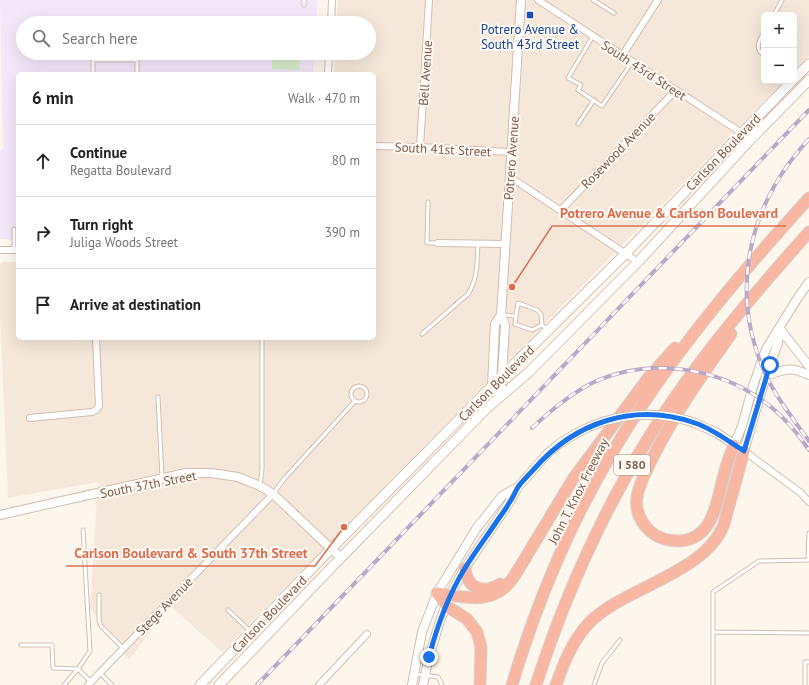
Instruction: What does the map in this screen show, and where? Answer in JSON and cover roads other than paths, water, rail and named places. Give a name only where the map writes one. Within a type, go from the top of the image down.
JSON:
[{"type":"highway","name":"John T. Knox Freeway","points":[[512,685],[530,629],[570,533],[616,447],[646,398],[680,351],[708,315],[809,198]]},
{"type":"highway","name":"I 580","points":[[536,685],[552,637],[577,573],[602,521],[632,466],[662,417],[698,365],[730,324],[809,232]]},
{"type":"highway","points":[[734,445],[726,465],[712,518],[705,530],[690,539],[678,541],[665,539],[649,530],[641,520],[637,502],[638,491],[650,464],[689,394],[774,272]]},
{"type":"highway","points":[[437,593],[448,600],[475,599],[492,595],[503,589],[510,582],[569,485],[612,425],[659,366],[708,315]]},
{"type":"highway","points":[[556,685],[575,641],[597,616],[611,606],[686,565],[714,542],[720,534],[724,524],[744,451]]},
{"type":"highway","points":[[465,568],[466,577],[470,583],[478,588],[487,589],[503,582],[524,559]]},
{"type":"highway","points":[[448,600],[452,611],[470,622],[479,636],[482,652],[480,685]]},
{"type":"main road","name":"Carlson Boulevard","points":[[797,75],[809,64]]},
{"type":"main road","name":"Carlson Boulevard","points":[[219,685],[341,558],[500,397],[529,372],[638,262],[751,139],[809,80]]},
{"type":"main road","name":"Carlson Boulevard","points":[[200,685],[502,376],[545,328],[626,253],[788,84]]},
{"type":"street","points":[[331,16],[332,0]]},
{"type":"street","name":"Bell Avenue","points":[[420,147],[429,0]]},
{"type":"street","name":"Potrero Avenue","points":[[500,397],[505,325],[501,315],[521,0]]},
{"type":"street","name":"South 43rd Street","points":[[538,0],[675,91],[751,139]]},
{"type":"street","points":[[622,56],[658,0]]},
{"type":"street","points":[[328,72],[329,60]]},
{"type":"street","name":"Rosewood Avenue","points":[[561,210],[675,91]]},
{"type":"street","name":"South 41st Street","points":[[376,146],[511,152]]},
{"type":"street","points":[[510,177],[638,262]]},
{"type":"street","points":[[438,243],[506,244]]},
{"type":"street","points":[[0,250],[16,250]]},
{"type":"street","points":[[734,445],[763,356],[770,341],[780,329],[790,309],[809,282]]},
{"type":"street","name":"Potrero Avenue","points":[[492,386],[495,324],[501,315]]},
{"type":"street","points":[[780,329],[809,366]]},
{"type":"street","points":[[744,451],[766,376],[778,343],[780,329]]},
{"type":"street","points":[[30,418],[92,412],[96,410],[99,406],[96,340]]},
{"type":"street","points":[[766,376],[789,369],[800,371],[809,375]]},
{"type":"street","points":[[492,386],[500,397]]},
{"type":"street","points":[[423,685],[436,631],[448,600],[465,568],[509,503],[518,487],[548,453],[575,434],[604,421],[631,415],[662,415],[679,418],[695,423],[717,433],[801,493],[809,502]]},
{"type":"street","name":"South 37th Street","points":[[0,515],[28,510],[162,478],[186,474],[211,473],[238,477],[260,486],[273,494],[341,558]]},
{"type":"street","points":[[412,685],[422,632],[437,593],[476,529],[502,496],[518,487]]},
{"type":"street","name":"Stege Avenue","points":[[90,683],[273,494]]},
{"type":"street","points":[[319,685],[367,634]]},
{"type":"lane","points":[[304,0],[304,5]]},
{"type":"lane","points":[[593,0],[614,13]]},
{"type":"lane","points":[[776,12],[782,0]]},
{"type":"lane","points":[[593,36],[568,78],[581,85],[578,90],[602,106],[632,62]]},
{"type":"lane","points":[[761,38],[758,43],[758,48],[761,54]]},
{"type":"lane","points":[[93,72],[93,60],[137,60],[137,72]]},
{"type":"lane","points":[[578,124],[594,100]]},
{"type":"lane","points":[[428,202],[427,243],[438,243]]},
{"type":"lane","points":[[14,229],[16,250]]},
{"type":"lane","points":[[422,334],[468,294],[473,287],[476,278],[478,243]]},
{"type":"lane","points":[[518,303],[537,310],[541,314],[545,328],[532,330],[515,324],[516,316],[518,303]]},
{"type":"lane","points":[[501,315],[516,316]]},
{"type":"lane","points":[[260,486],[262,469],[262,340]]},
{"type":"lane","points":[[273,494],[284,479],[355,401],[361,401],[366,397],[365,390],[362,387],[356,387],[352,390],[351,395],[355,401]]},
{"type":"lane","points":[[158,397],[162,478]]},
{"type":"lane","points":[[64,685],[78,669],[90,651],[83,530]]},
{"type":"lane","points":[[713,685],[713,592],[759,561],[808,560],[809,533]]},
{"type":"lane","points":[[99,595],[99,620],[101,626],[123,648]]},
{"type":"lane","points":[[228,610],[251,632]]},
{"type":"lane","points":[[713,632],[809,633]]},
{"type":"lane","points":[[594,685],[602,663],[620,640]]},
{"type":"lane","points":[[21,645],[52,645],[53,668],[78,669],[90,683]]},
{"type":"lane","points":[[805,685],[805,662],[809,662]]},
{"type":"lane","points":[[100,673],[112,685]]},
{"type":"lane","points":[[414,674],[438,677],[442,685]]},
{"type":"railway","points":[[257,685],[809,110]]},
{"type":"railway","points":[[809,139],[788,165],[771,192],[759,221],[750,251],[747,281],[748,312],[754,344],[766,375],[780,401],[809,441]]},
{"type":"railway","points":[[532,428],[552,410],[590,384],[612,375],[636,370],[660,368],[707,374],[730,382],[751,393],[782,417],[809,450]]},
{"type":"place","name":"Potrero Avenue & South 43rd Street","points":[[530,15]]},
{"type":"place","name":"Potrero Avenue & Carlson Boulevard","points":[[512,287]]},
{"type":"place","name":"Carlson Boulevard & South 37th Street","points":[[344,527]]}]
